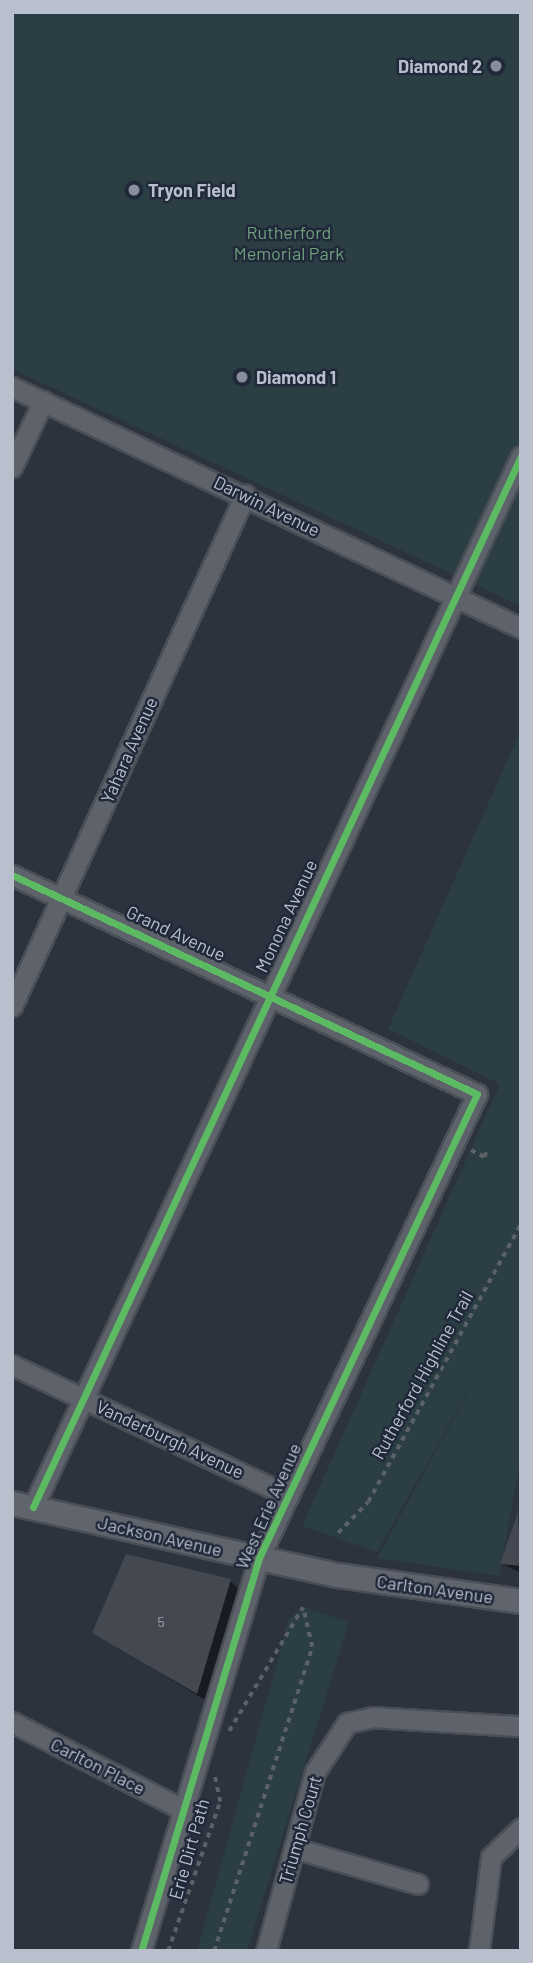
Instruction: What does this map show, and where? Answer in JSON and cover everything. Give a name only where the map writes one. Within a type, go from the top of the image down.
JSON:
[{"type":"main road","name":"Jackson Avenue","points":[[23,1505],[349,1577]]},
{"type":"main road","name":"Carlton Avenue","points":[[349,1577],[521,1601]]},
{"type":"street","name":"Darwin Avenue","points":[[12,387],[521,628]]},
{"type":"street","points":[[12,467],[43,401]]},
{"type":"street","name":"Monona Avenue","points":[[23,1505],[83,1398],[267,993],[521,456]]},
{"type":"street","name":"Yahara Avenue","points":[[12,1006],[245,495]]},
{"type":"street","name":"Grand Avenue","points":[[12,874],[477,1094]]},
{"type":"street","name":"West Erie Avenue","points":[[141,1951],[259,1558],[477,1094]]},
{"type":"street","name":"Vanderburgh Avenue","points":[[12,1365],[289,1496]]},
{"type":"street","name":"Triumph Court","points":[[266,1951],[315,1772],[347,1723],[372,1717],[521,1726]]},
{"type":"street","name":"Carlton Place","points":[[12,1722],[184,1810]]},
{"type":"street","points":[[460,1951],[479,1951],[491,1857],[521,1828]]},
{"type":"street","points":[[295,1848],[418,1884]]},
{"type":"path","points":[[214,1951],[312,1647],[303,1607],[238,1707],[223,1746]]},
{"type":"green space","name":"Rutherford Memorial Park","points":[[12,12],[521,12],[521,606],[12,369]]},
{"type":"green space","points":[[521,730],[521,1457],[499,1576],[377,1558],[490,1353],[377,1552],[302,1526],[500,1084],[388,1029]]},
{"type":"green space","points":[[303,1607],[349,1622],[247,1951],[197,1951],[289,1619]]},
{"type":"building","points":[[518,1512],[521,1566],[500,1564]]},
{"type":"building","points":[[126,1554],[231,1579],[197,1694],[92,1633]]},
{"type":"cycle path","points":[[33,1507],[521,456]]},
{"type":"cycle path","name":"Erie Dirt Path","points":[[12,875],[477,1094],[259,1558],[141,1951]]},
{"type":"place","name":"Diamond 2","points":[[496,66]]},
{"type":"place","name":"Tryon Field","points":[[134,190]]},
{"type":"place","name":"Diamond 1","points":[[242,377]]}]
